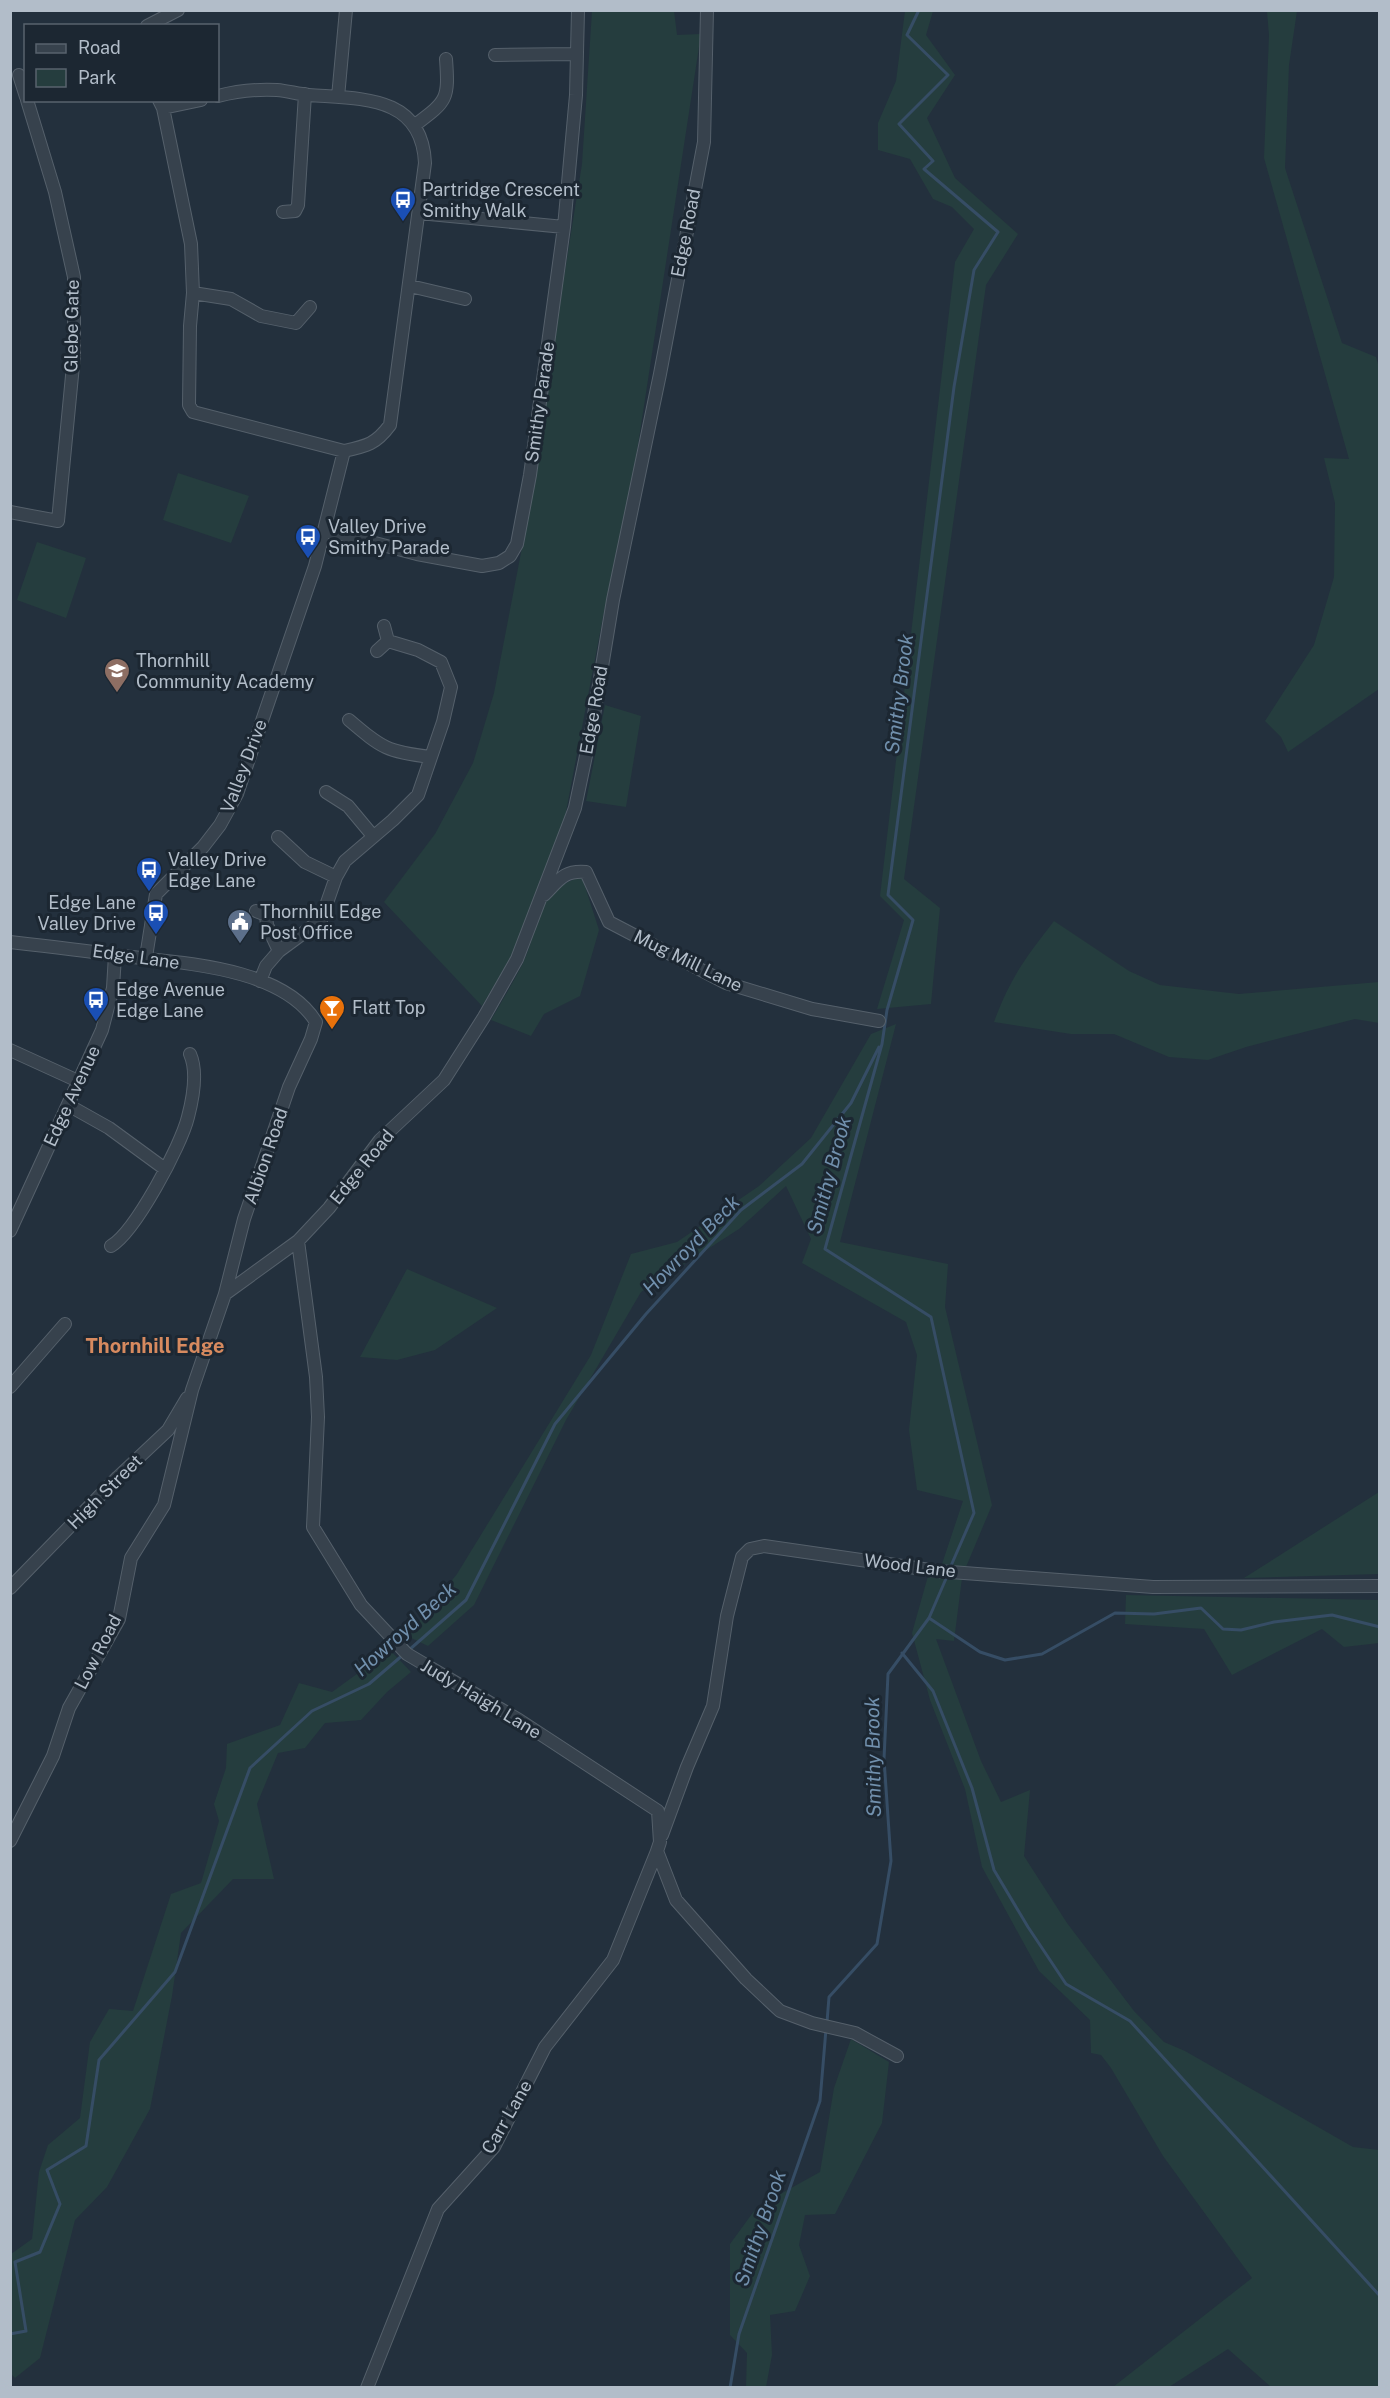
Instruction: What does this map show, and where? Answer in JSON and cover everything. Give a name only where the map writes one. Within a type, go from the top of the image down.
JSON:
[{"type":"street","points":[[151,24],[178,10]]},
{"type":"street","points":[[338,97],[346,10]]},
{"type":"street","name":"Smithy Parade","points":[[325,530],[417,554],[482,566],[499,563],[510,556],[517,544],[530,475],[564,227],[576,95],[575,54],[578,10]]},
{"type":"street","name":"Edge Road","points":[[225,1294],[298,1241],[329,1208],[380,1140],[444,1080],[517,959],[575,808],[592,727],[613,600],[704,142],[706,10]]},
{"type":"street","points":[[495,55],[575,54]]},
{"type":"street","points":[[415,125],[439,107],[444,100],[448,83],[446,59]]},
{"type":"street","name":"Glebe Gate","points":[[18,75],[24,93]]},
{"type":"street","points":[[181,102],[161,104],[191,244],[193,293],[190,326],[189,405],[193,412],[344,451],[369,445],[381,437],[390,425],[419,213],[425,154],[421,135],[415,125],[387,105],[374,101],[260,89],[219,96]]},
{"type":"street","points":[[283,212],[295,211],[299,200],[305,94]]},
{"type":"street","name":"Glebe Gate","points":[[10,512],[58,521],[74,355],[74,277],[55,192],[27,102]]},
{"type":"street","points":[[419,213],[564,227]]},
{"type":"street","points":[[410,286],[465,299]]},
{"type":"street","points":[[193,293],[231,299],[261,316],[296,324],[310,307]]},
{"type":"street","name":"Valley Drive","points":[[146,957],[156,894],[203,847],[220,825],[237,794],[315,566],[344,451]]},
{"type":"street","points":[[384,626],[388,641]]},
{"type":"street","points":[[377,651],[388,641]]},
{"type":"street","points":[[260,981],[266,966],[279,951],[321,920],[336,877],[345,861],[418,795],[443,722],[450,687],[441,662],[418,650],[388,641]]},
{"type":"street","points":[[349,720],[379,746],[401,754],[431,757]]},
{"type":"street","points":[[326,792],[348,806],[373,836]]},
{"type":"street","points":[[278,837],[305,862],[336,877]]},
{"type":"street","name":"Mug Mill Lane","points":[[539,900],[561,878],[573,871],[586,872],[609,922],[726,983],[812,1009],[879,1021]]},
{"type":"street","points":[[256,911],[266,915],[267,925],[279,951]]},
{"type":"street","name":"Edge Lane","points":[[10,942],[146,957],[229,972],[260,981],[297,1000],[308,1008],[316,1022]]},
{"type":"street","name":"Edge Avenue","points":[[10,1231],[102,1030],[113,988],[115,955]]},
{"type":"street","name":"Albion Road","points":[[192,1390],[225,1294],[244,1219],[289,1087],[312,1039],[316,1022]]},
{"type":"street","points":[[10,1050],[78,1082]]},
{"type":"street","points":[[111,1246],[120,1241],[165,1169],[188,1118],[194,1075],[190,1054]]},
{"type":"street","points":[[68,1105],[109,1128],[165,1169]]},
{"type":"street","name":"Judy Haigh Lane","points":[[298,1241],[316,1377],[318,1417],[313,1527],[361,1605],[407,1654],[519,1720],[664,1811]]},
{"type":"street","points":[[10,1387],[65,1323]]},
{"type":"street","name":"High Street","points":[[10,1588],[118,1477],[168,1430],[192,1390]]},
{"type":"street","name":"Low Road","points":[[10,1841],[53,1756],[69,1708],[119,1619],[131,1558],[164,1505],[192,1390]]},
{"type":"street","name":"Wood Lane","points":[[664,1811],[713,1706],[727,1616],[742,1557],[750,1549],[765,1546],[937,1571],[1153,1587],[1380,1586]]},
{"type":"street","points":[[664,1811],[658,1847],[676,1900],[746,1979],[780,2011],[855,2033],[897,2056]]},
{"type":"street","name":"Carr Lane","points":[[367,2388],[438,2209],[494,2147],[545,2047],[613,1960],[658,1847]]},
{"type":"green space","points":[[592,11],[674,11],[677,35],[701,34],[634,471],[603,617],[565,817],[511,957],[482,1006],[384,902],[435,834],[473,763],[494,693],[535,480],[542,415],[582,164]]},
{"type":"green space","points":[[905,11],[933,11],[926,35],[955,75],[927,118],[955,178],[1018,234],[986,285],[904,879],[940,908],[931,1004],[877,1009],[904,920],[880,896],[955,262],[974,229],[952,207],[933,199],[910,159],[878,150],[878,123],[896,81]]},
{"type":"green space","points":[[1267,11],[1297,11],[1289,65],[1285,168],[1342,343],[1376,357],[1380,371],[1379,689],[1288,752],[1281,737],[1265,721],[1314,645],[1334,577],[1335,503],[1324,458],[1349,459],[1264,158],[1269,35]]},
{"type":"green space","points":[[178,473],[249,496],[231,543],[163,520]]},
{"type":"green space","points":[[37,542],[86,558],[66,618],[17,600]]},
{"type":"green space","points":[[605,705],[641,716],[626,807],[586,801]]},
{"type":"green space","points":[[582,877],[599,930],[580,996],[544,1014],[531,1036],[491,1020],[523,963],[547,900],[566,883]]},
{"type":"green space","points":[[1054,921],[1129,971],[1160,985],[1239,994],[1379,982],[1379,1023],[1355,1019],[1246,1047],[1208,1060],[1169,1057],[1114,1034],[1071,1034],[994,1022],[1006,993],[1020,969]]},
{"type":"green space","points":[[896,1024],[840,1242],[948,1264],[945,1307],[992,1505],[966,1567],[942,1564],[963,1501],[917,1490],[909,1430],[917,1355],[906,1322],[802,1263],[811,1239],[786,1186],[739,1229],[641,1292],[566,1420],[474,1605],[428,1646],[407,1636],[457,1574],[591,1355],[631,1254],[677,1242],[759,1186],[811,1138],[871,1034]]},
{"type":"green space","points":[[407,1269],[497,1308],[435,1350],[397,1360],[360,1357]]},
{"type":"green space","points":[[1379,1492],[1379,1574],[1244,1578]]},
{"type":"green space","points":[[928,1576],[962,1578],[954,1641],[936,1639],[981,1761],[1001,1802],[1030,1790],[1024,1856],[1067,1923],[1134,2011],[1164,2042],[1185,2051],[1353,2147],[1379,2150],[1379,2387],[1271,2387],[1228,2349],[1169,2387],[1113,2387],[1252,2278],[1163,2156],[1111,2068],[1101,2055],[1091,2053],[1090,2020],[1039,1971],[982,1867],[965,1789],[930,1700],[912,1633]]},
{"type":"green space","points":[[1126,1595],[1379,1600],[1379,1643],[1344,1647],[1322,1629],[1232,1675],[1204,1629],[1125,1624]]},
{"type":"green space","points":[[390,1650],[411,1672],[387,1692],[361,1720],[325,1723],[305,1748],[278,1753],[257,1804],[274,1879],[233,1879],[181,1933],[172,1996],[150,2109],[107,2187],[75,2220],[40,2358],[15,2378],[10,2373],[11,2254],[32,2239],[39,2172],[48,2145],[80,2118],[90,2042],[109,2009],[133,2011],[171,1894],[201,1883],[219,1821],[214,1804],[226,1768],[227,1744],[280,1725],[299,1683],[332,1692]]},
{"type":"green space","points":[[851,2039],[889,2062],[882,2123],[835,2214],[805,2215],[799,2245],[810,2276],[795,2311],[770,2315],[772,2355],[766,2387],[746,2387],[747,2353],[730,2335],[730,2244],[757,2207],[820,2172],[834,2088]]},
{"type":"waterway","name":"Smithy Brook","points":[[919,10],[907,35],[948,75],[899,124],[933,161],[924,169],[998,232],[974,270],[954,387],[888,895],[913,920],[887,1010],[882,1044],[825,1249],[931,1317],[974,1513],[950,1568]]},
{"type":"waterway","name":"Howroyd Beck","points":[[409,1650],[466,1600],[555,1424],[646,1314],[741,1210],[802,1164],[851,1103],[879,1047]]},
{"type":"waterway","name":"Smithy Brook","points":[[827,2022],[829,1997],[877,1944],[891,1861],[884,1759],[888,1674],[929,1618],[948,1574]]},
{"type":"waterway","points":[[929,1618],[980,1652],[1005,1660],[1042,1654],[1115,1613],[1154,1614],[1201,1608],[1223,1629],[1241,1630],[1274,1622],[1332,1615],[1380,1627]]},
{"type":"waterway","points":[[902,1653],[933,1691],[972,1788],[994,1870],[1066,1984],[1130,2021],[1380,2296]]},
{"type":"waterway","name":"Howroyd Beck","points":[[10,2334],[26,2331],[15,2262],[40,2252],[60,2204],[47,2170],[86,2146],[99,2060],[175,1972],[250,1768],[312,1711],[369,1684],[404,1654]]},
{"type":"waterway","name":"Smithy Brook","points":[[730,2388],[739,2334],[820,2101],[826,2029]]},
{"type":"place","name":"Partridge Crescent Smithy Walk","points":[[403,223]]},
{"type":"place","name":"Valley Drive Smithy Parade","points":[[308,560]]},
{"type":"place","name":"Thornhill Community Academy","points":[[117,694]]},
{"type":"place","name":"Valley Drive Edge Lane","points":[[149,893]]},
{"type":"place","name":"Edge Lane Valley Drive","points":[[156,936]]},
{"type":"place","name":"Thornhill Edge Post Office","points":[[240,945]]},
{"type":"place","name":"Edge Avenue Edge Lane","points":[[96,1023]]},
{"type":"place","name":"Flatt Top","points":[[332,1031]]},
{"type":"district","name":"Thornhill Edge","points":[[155,1346]]}]
